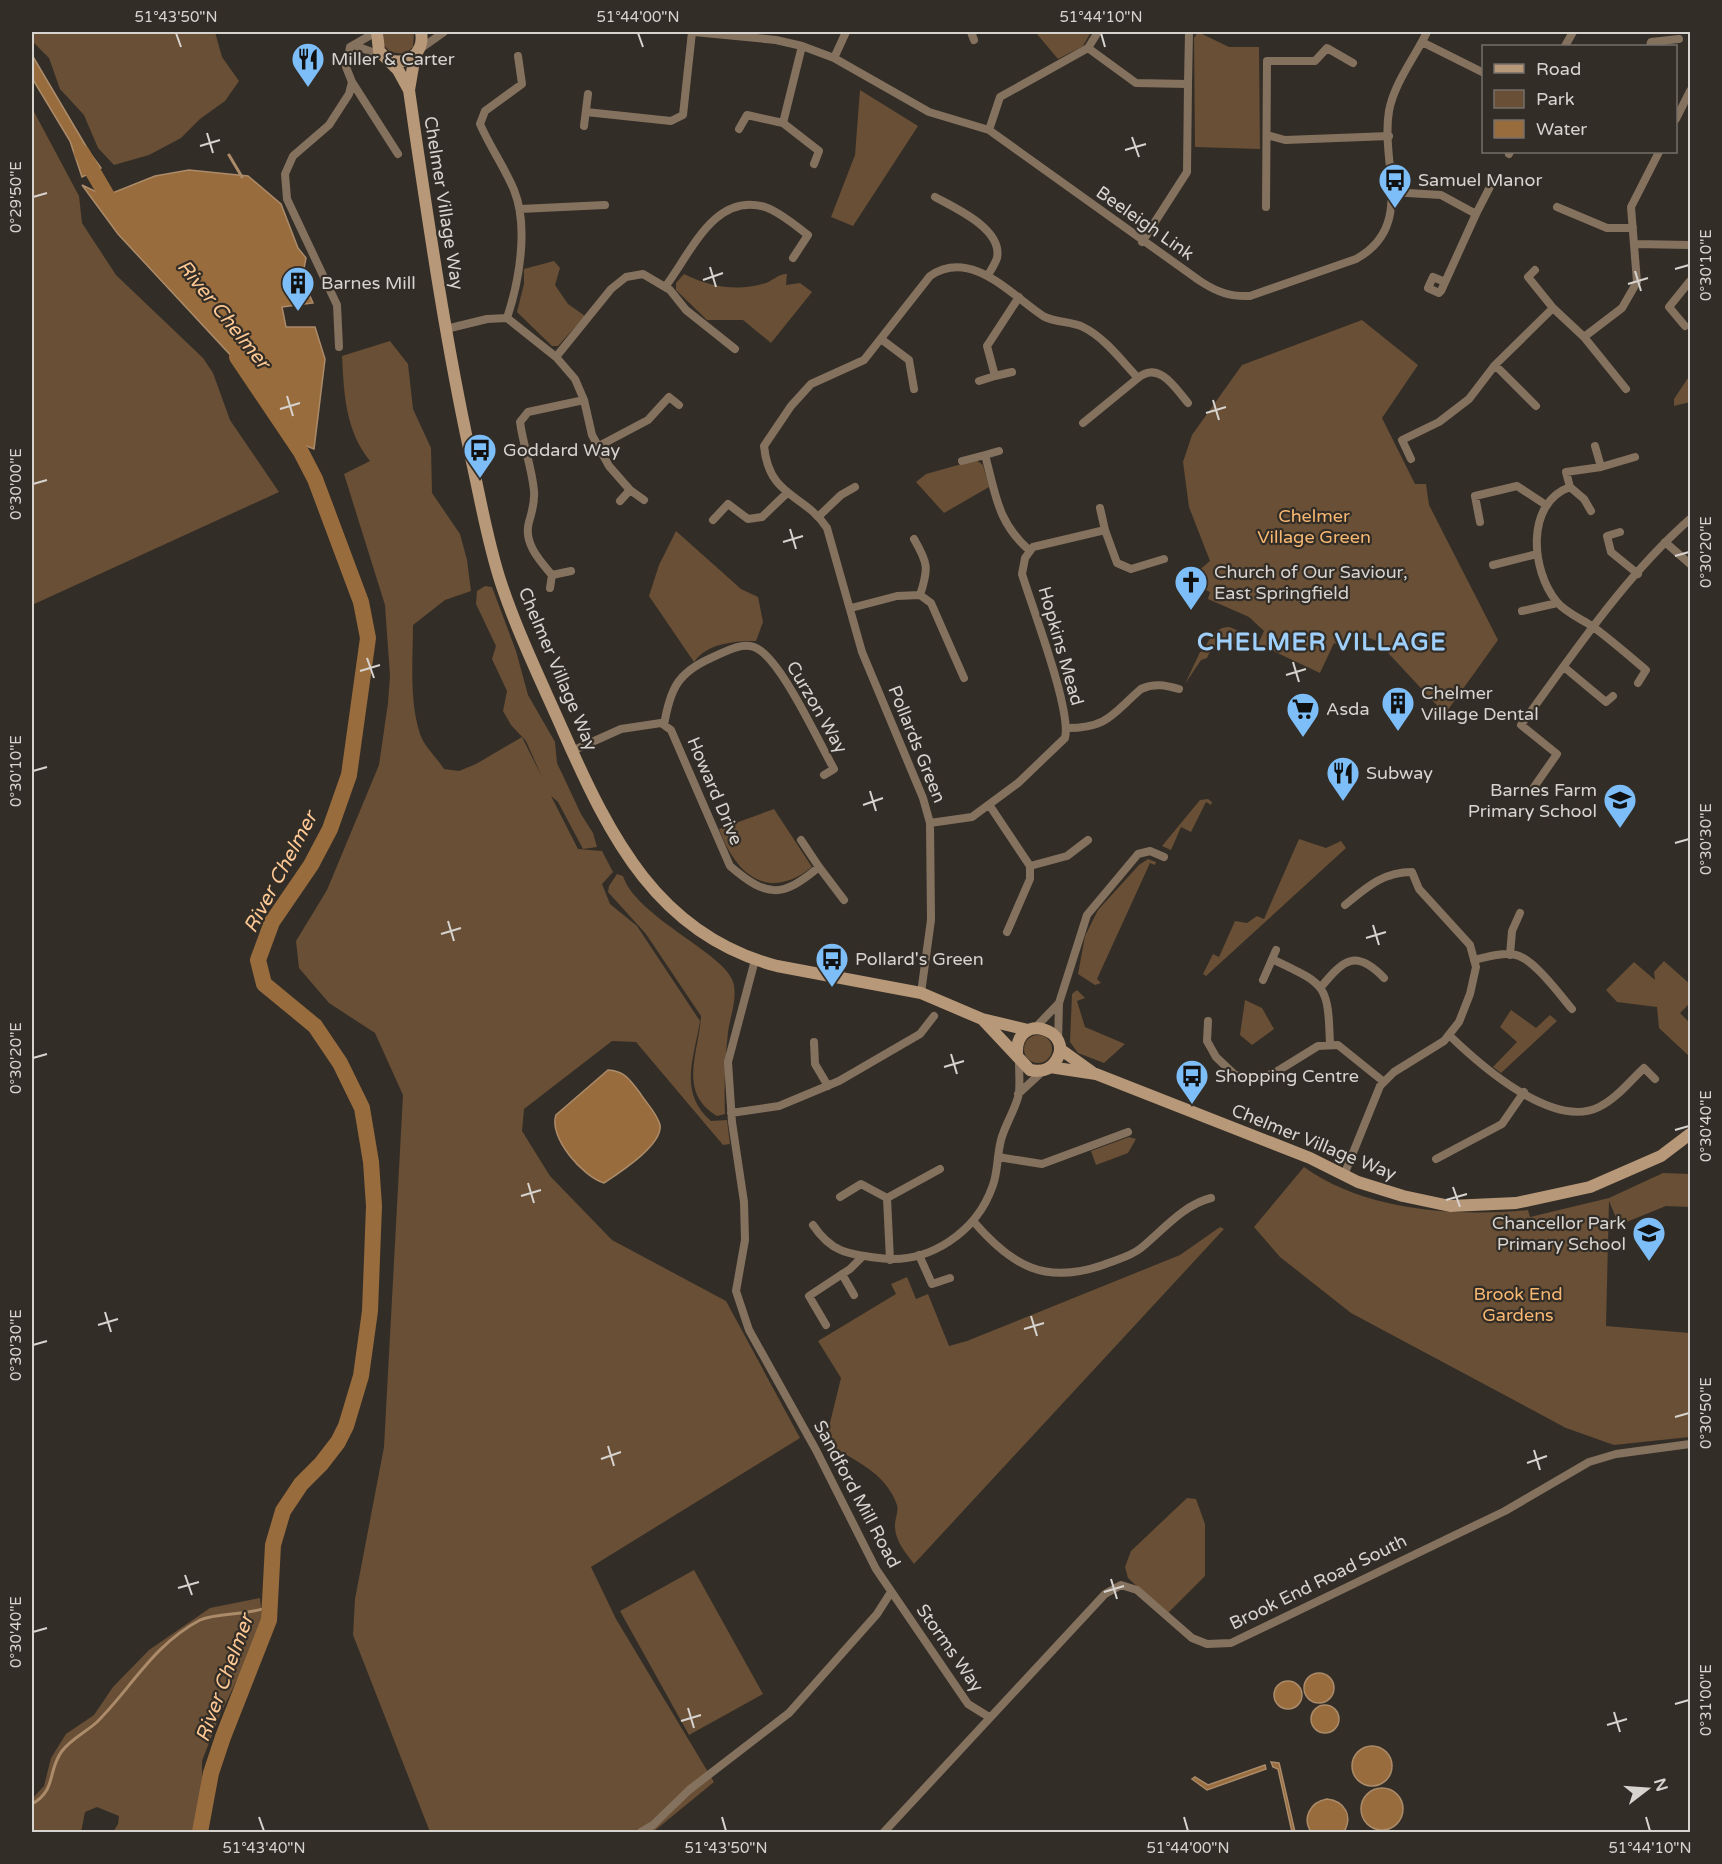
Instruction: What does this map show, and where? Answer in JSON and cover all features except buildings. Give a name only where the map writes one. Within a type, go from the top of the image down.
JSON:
[{"type":"street","name":"Chelmer Village Way","points":[[377,32],[376,45],[409,90]]},
{"type":"street","points":[[377,32],[356,46],[350,47],[346,67],[352,82],[398,154]]},
{"type":"street","name":"Chelmer Village Way","points":[[421,32],[409,90],[455,388],[500,581],[572,751],[617,843],[648,885],[682,919],[710,938],[755,960],[921,993],[982,1019],[1049,1031],[1059,1046],[1096,1074]]},
{"type":"street","points":[[356,46],[402,62],[444,32]]},
{"type":"street","points":[[586,112],[679,120],[683,115],[693,32]]},
{"type":"street","name":"Beeleigh Link","points":[[693,32],[776,40],[802,46],[834,58],[929,112],[989,130],[1142,242],[1214,290],[1228,296],[1250,296],[1343,264],[1372,250],[1384,235],[1391,218],[1389,111],[1398,86],[1427,32]]},
{"type":"street","points":[[834,58],[846,32]]},
{"type":"street","points":[[989,130],[1000,97],[1088,48],[1098,32]]},
{"type":"street","points":[[1142,242],[1187,172],[1189,32]]},
{"type":"street","points":[[1565,45],[1573,32]]},
{"type":"street","points":[[1650,45],[1651,42],[1679,39]]},
{"type":"street","points":[[1422,42],[1482,72]]},
{"type":"street","points":[[783,123],[802,46]]},
{"type":"street","points":[[1088,48],[1136,83],[1188,84]]},
{"type":"street","points":[[1266,207],[1267,61],[1315,61],[1327,48],[1353,63]]},
{"type":"street","points":[[507,318],[520,266],[520,209],[514,189],[480,124],[485,111],[522,84],[518,56]]},
{"type":"street","points":[[339,347],[337,305],[287,199],[285,174],[293,156],[329,125],[342,109],[352,82]]},
{"type":"street","points":[[1677,117],[1690,91]]},
{"type":"street","points":[[584,126],[588,94]]},
{"type":"street","points":[[739,129],[747,115],[783,123],[819,151],[814,164]]},
{"type":"street","points":[[1267,135],[1285,140],[1389,136]]},
{"type":"street","points":[[1584,337],[1622,308],[1637,282],[1631,207],[1658,153]]},
{"type":"street","points":[[1444,282],[1492,181]]},
{"type":"street","points":[[1391,192],[1441,195],[1476,214]]},
{"type":"street","points":[[935,196],[965,213],[988,231],[996,244],[997,257],[988,275]]},
{"type":"street","points":[[665,286],[715,218],[729,207],[747,204],[768,208],[808,235],[793,258]]},
{"type":"street","points":[[520,209],[605,205]]},
{"type":"street","points":[[1557,207],[1607,228],[1633,228]]},
{"type":"street","points":[[1634,244],[1690,245]]},
{"type":"street","name":"Pollards Green","points":[[921,993],[931,920],[930,823],[923,798],[862,652],[831,539],[818,517],[787,493],[770,474],[764,446],[773,431],[811,384],[864,360],[930,276],[940,269],[959,266],[988,275],[1046,318],[1084,327],[1112,350],[1138,378]]},
{"type":"street","points":[[1535,270],[1528,277],[1553,308],[1584,337],[1626,389]]},
{"type":"street","points":[[556,357],[611,289],[626,277],[643,274],[665,286],[686,310],[735,349]]},
{"type":"street","points":[[1685,326],[1669,307],[1690,281]]},
{"type":"street","points":[[995,376],[987,346],[1019,297]]},
{"type":"street","points":[[1411,459],[1402,440],[1439,422],[1469,399],[1495,365],[1553,308]]},
{"type":"street","points":[[446,329],[487,319],[507,318],[556,357],[575,379],[584,400],[597,447],[609,466],[630,490],[644,500]]},
{"type":"street","points":[[881,339],[909,360],[914,389]]},
{"type":"street","points":[[1495,365],[1536,406]]},
{"type":"street","points":[[1083,423],[1149,371],[1167,378],[1188,403]]},
{"type":"street","points":[[979,381],[1012,372]]},
{"type":"street","points":[[597,447],[648,420],[669,397],[679,405]]},
{"type":"street","points":[[552,575],[538,560],[529,541],[528,525],[534,510],[534,490],[520,422],[528,412],[584,400]]},
{"type":"street","points":[[1594,446],[1600,467]]},
{"type":"street","points":[[962,461],[999,451]]},
{"type":"street","points":[[985,455],[1003,519],[1013,536],[1030,551],[1034,547],[1105,530]]},
{"type":"street","points":[[1591,511],[1584,499],[1570,487],[1566,472],[1600,467],[1635,457]]},
{"type":"street","points":[[1480,522],[1475,496],[1517,486],[1546,505]]},
{"type":"street","points":[[818,517],[841,495],[855,487]]},
{"type":"street","points":[[1570,487],[1558,492],[1546,505],[1538,524],[1537,554],[1541,572],[1557,603],[1593,627],[1646,670],[1638,683]]},
{"type":"street","points":[[620,501],[630,490]]},
{"type":"street","points":[[713,520],[728,504],[748,519],[762,517],[787,493]]},
{"type":"street","points":[[1100,508],[1117,563],[1131,569],[1164,559]]},
{"type":"street","points":[[1534,787],[1557,754],[1521,725],[1593,627],[1665,542],[1690,519]]},
{"type":"street","points":[[1620,532],[1607,536],[1611,552],[1638,574]]},
{"type":"street","points":[[914,538],[925,558],[928,572],[920,595]]},
{"type":"street","points":[[1665,542],[1690,564]]},
{"type":"street","name":"Hopkins Mead","points":[[930,823],[972,817],[990,806],[1061,744],[1067,728],[1022,574],[1025,558],[1030,551]]},
{"type":"street","points":[[1493,565],[1537,554]]},
{"type":"street","points":[[552,575],[571,571]]},
{"type":"street","points":[[550,588],[552,575]]},
{"type":"street","points":[[851,608],[897,596],[920,595],[930,603],[964,678]]},
{"type":"street","points":[[1522,611],[1557,603]]},
{"type":"street","name":"Curzon Way","points":[[664,725],[668,702],[676,683],[690,669],[736,647],[754,647],[768,657],[780,672],[834,769],[824,776]]},
{"type":"street","points":[[1564,667],[1606,702],[1613,696]]},
{"type":"street","points":[[1067,728],[1090,728],[1103,724],[1147,686],[1164,685],[1179,688]]},
{"type":"street","name":"Howard Drive","points":[[572,751],[621,729],[641,724],[664,725],[671,730],[730,866],[747,880],[766,889],[786,890],[819,867]]},
{"type":"street","points":[[990,806],[1030,866],[1030,879],[1007,932]]},
{"type":"street","points":[[801,840],[844,900]]},
{"type":"street","points":[[1030,866],[1067,856],[1088,840]]},
{"type":"street","points":[[1018,1094],[1059,1056],[1059,1003],[1087,915],[1098,899],[1138,854],[1150,851],[1164,857]]},
{"type":"street","points":[[1344,1175],[1369,1108],[1384,1082],[1394,1072],[1444,1041],[1449,1035],[1459,1022],[1470,994],[1476,967],[1470,945],[1419,889],[1412,872],[1397,872],[1379,878],[1345,905]]},
{"type":"street","points":[[1510,955],[1512,932],[1520,913]]},
{"type":"street","points":[[1263,980],[1274,955],[1321,987],[1327,997],[1330,1045]]},
{"type":"street","points":[[1474,960],[1516,955],[1534,966],[1572,1010]]},
{"type":"street","points":[[1321,987],[1345,962],[1357,959],[1370,963],[1384,978]]},
{"type":"street","name":"Sandford Mill Road","points":[[640,1833],[653,1825],[689,1790],[789,1713],[877,1614],[891,1592],[801,1422],[773,1377],[741,1311],[736,1291],[745,1240],[744,1202],[731,1113],[728,1062],[755,960]]},
{"type":"street","points":[[813,1225],[824,1241],[838,1250],[890,1260],[919,1255],[940,1247],[974,1222],[986,1203],[994,1183],[1001,1140],[1018,1094],[1018,1040],[1059,1003]]},
{"type":"street","points":[[731,1113],[779,1107],[828,1086],[920,1034],[934,1016]]},
{"type":"street","name":"Chelmer Village Way","points":[[982,1019],[1030,1070],[1047,1069],[1096,1074],[1310,1158],[1344,1175],[1403,1196],[1450,1206],[1516,1203],[1590,1187],[1629,1172],[1660,1156],[1690,1134]]},
{"type":"street","points":[[1208,1021],[1207,1041],[1216,1057],[1235,1075],[1257,1079],[1276,1072],[1318,1046],[1338,1045],[1384,1082]]},
{"type":"street","points":[[1449,1035],[1487,1070],[1562,1111],[1581,1113],[1599,1108],[1644,1068],[1655,1079]]},
{"type":"street","points":[[814,1042],[813,1057],[818,1073],[828,1086]]},
{"type":"street","points":[[1436,1160],[1502,1124],[1524,1092]]},
{"type":"street","points":[[998,1157],[1042,1164],[1128,1132]]},
{"type":"street","points":[[888,1198],[940,1169]]},
{"type":"street","points":[[840,1197],[861,1184],[888,1198]]},
{"type":"street","points":[[888,1198],[890,1260]]},
{"type":"street","points":[[974,1222],[1004,1253],[1025,1267],[1046,1272],[1073,1274],[1138,1250],[1193,1204],[1211,1198]]},
{"type":"street","points":[[919,1255],[932,1284],[950,1278]]},
{"type":"street","points":[[826,1325],[808,1296],[842,1274],[863,1256]]},
{"type":"street","points":[[842,1274],[854,1295]]},
{"type":"street","name":"Brook End Road South","points":[[884,1833],[1105,1594],[1121,1585],[1137,1590],[1192,1638],[1207,1644],[1231,1643],[1505,1511],[1589,1462],[1616,1454],[1690,1444]]},
{"type":"street","name":"Storms Way","points":[[891,1592],[968,1704],[989,1717]]},
{"type":"green space","points":[[32,32],[215,32],[222,57],[239,81],[225,101],[200,119],[181,138],[149,155],[114,165],[98,148],[84,115],[60,89],[49,58],[32,41]]},
{"type":"green space","points":[[384,32],[414,32],[413,47],[405,54],[390,52],[383,44]]},
{"type":"green space","points":[[1039,32],[1091,32],[1083,46],[1058,59],[1037,34]]},
{"type":"green space","points":[[1198,32],[1229,47],[1259,47],[1260,149],[1195,147],[1194,38]]},
{"type":"green space","points":[[860,90],[918,126],[853,226],[831,217],[855,155]]},
{"type":"green space","points":[[32,108],[79,196],[82,223],[116,275],[203,358],[213,373],[230,420],[279,492],[32,605]]},
{"type":"green space","points":[[554,261],[560,268],[555,285],[568,304],[585,316],[558,346],[552,346],[517,312],[524,284],[524,269]]},
{"type":"green space","points":[[684,274],[714,285],[735,288],[756,286],[787,274],[786,285],[800,283],[812,292],[771,343],[743,320],[707,320],[676,290],[676,283]]},
{"type":"green space","name":"Chelmer Village Green","points":[[1362,320],[1418,365],[1382,418],[1415,484],[1426,484],[1429,505],[1498,640],[1445,714],[1377,641],[1354,632],[1345,648],[1334,643],[1320,673],[1258,644],[1264,631],[1249,617],[1208,599],[1210,592],[1186,581],[1210,561],[1189,507],[1183,462],[1192,435],[1242,365]]},
{"type":"green space","points":[[390,341],[408,364],[413,409],[431,448],[432,493],[460,534],[467,560],[471,591],[445,600],[413,625],[413,694],[420,734],[444,769],[459,771],[476,764],[522,737],[542,777],[526,741],[511,725],[503,711],[507,691],[492,659],[496,646],[476,604],[477,591],[485,586],[492,587],[516,651],[528,695],[555,742],[557,763],[581,814],[593,833],[597,847],[583,849],[558,802],[551,796],[578,849],[602,851],[613,872],[602,884],[610,904],[637,926],[700,1021],[692,1062],[691,1087],[701,1110],[711,1121],[727,1120],[730,1144],[723,1145],[636,1042],[612,1041],[524,1109],[522,1131],[550,1176],[612,1240],[726,1301],[800,1438],[591,1567],[616,1619],[714,1782],[653,1832],[430,1832],[353,1635],[355,1599],[384,1447],[403,1095],[375,1033],[329,1003],[299,968],[296,941],[327,890],[379,765],[390,676],[385,605],[344,474],[370,461],[355,437],[347,411],[342,356]]},
{"type":"green space","points":[[1690,375],[1690,402],[1674,406],[1674,399]]},
{"type":"green space","points":[[976,460],[983,465],[989,487],[944,513],[916,482],[926,474]]},
{"type":"green space","points":[[676,531],[741,589],[758,597],[763,622],[756,641],[722,644],[706,651],[694,662],[649,596],[659,565]]},
{"type":"green space","points":[[1229,627],[1237,630],[1246,638],[1247,651],[1222,638],[1217,649],[1212,647],[1207,658],[1201,660],[1185,684],[1200,652],[1213,635],[1219,629]]},
{"type":"green space","points":[[1208,799],[1212,802],[1211,805],[1206,802],[1191,832],[1181,827],[1171,850],[1162,846],[1200,800]]},
{"type":"green space","points":[[774,809],[812,867],[796,877],[781,882],[768,882],[755,878],[744,870],[726,845],[719,829]]},
{"type":"green space","points":[[1299,839],[1326,848],[1341,841],[1346,848],[1206,976],[1203,974],[1213,954],[1219,957],[1235,921],[1247,923],[1257,916],[1264,919]]},
{"type":"green space","points":[[1148,859],[1156,862],[1155,865],[1150,863],[1097,979],[1101,983],[1095,985],[1078,974],[1085,936],[1098,910],[1139,865]]},
{"type":"green space","points":[[617,874],[623,876],[631,891],[645,906],[715,959],[727,971],[733,982],[734,1001],[725,1063],[725,1114],[717,1116],[705,1106],[697,1095],[694,1084],[693,1071],[701,1016],[646,934],[608,892]]},
{"type":"green space","points":[[1664,961],[1690,984],[1690,1003],[1680,1013],[1690,1023],[1690,1057],[1659,1028],[1657,1007],[1617,1002],[1606,990],[1634,962],[1655,980],[1654,972]]},
{"type":"green space","points":[[1077,990],[1085,998],[1077,1001],[1085,1027],[1125,1044],[1104,1063],[1078,1053],[1070,1042],[1072,994]]},
{"type":"green space","points":[[1245,1000],[1262,1008],[1274,1029],[1252,1045],[1240,1035]]},
{"type":"green space","points":[[1511,1010],[1536,1028],[1550,1015],[1557,1021],[1501,1073],[1493,1067],[1517,1042],[1500,1027]]},
{"type":"green space","points":[[1038,1035],[1048,1039],[1052,1049],[1048,1059],[1038,1063],[1028,1059],[1024,1049],[1028,1039]]},
{"type":"green space","points":[[1129,1137],[1136,1139],[1128,1153],[1096,1165],[1091,1151]]},
{"type":"green space","name":"Brook End Gardens","points":[[1304,1167],[1328,1182],[1383,1202],[1442,1211],[1528,1210],[1530,1217],[1609,1198],[1663,1173],[1690,1174],[1690,1207],[1666,1206],[1619,1225],[1609,1201],[1606,1326],[1690,1333],[1690,1437],[1614,1445],[1566,1428],[1351,1313],[1280,1257],[1254,1227]]},
{"type":"green space","points":[[1220,1227],[1224,1229],[914,1564],[897,1538],[895,1525],[897,1505],[885,1484],[877,1475],[857,1461],[825,1443],[841,1378],[818,1341],[896,1294],[891,1284],[907,1277],[916,1299],[928,1294],[949,1346],[967,1341],[1180,1255]]},
{"type":"green space","points":[[1187,1498],[1196,1499],[1205,1524],[1205,1576],[1167,1614],[1128,1578],[1125,1567],[1131,1551]]},
{"type":"green space","points":[[694,1570],[763,1694],[689,1735],[620,1611]]},
{"type":"green space","points":[[260,1598],[263,1626],[219,1717],[202,1761],[202,1798],[195,1832],[113,1832],[118,1824],[119,1816],[97,1807],[85,1812],[81,1832],[32,1832],[32,1799],[44,1786],[51,1758],[66,1734],[94,1715],[113,1687],[149,1650],[210,1608]]},
{"type":"water","points":[[32,55],[101,168],[82,177],[70,141],[32,78]]},
{"type":"water","points":[[189,170],[248,176],[281,204],[298,248],[306,258],[302,279],[313,303],[282,307],[286,327],[315,327],[325,359],[314,449],[293,441],[261,388],[247,373],[245,376],[235,360],[118,234],[82,185],[105,196],[155,176]]},
{"type":"water","points":[[608,1070],[619,1072],[630,1080],[654,1112],[660,1125],[659,1133],[648,1150],[604,1183],[577,1165],[562,1145],[555,1124],[556,1115]]},
{"type":"water","points":[[1319,1673],[1330,1677],[1334,1688],[1330,1699],[1319,1703],[1308,1699],[1304,1688],[1308,1677]]},
{"type":"water","points":[[1288,1681],[1298,1685],[1302,1695],[1298,1705],[1288,1709],[1278,1705],[1274,1695],[1278,1685]]},
{"type":"water","points":[[1325,1705],[1335,1709],[1339,1719],[1335,1729],[1325,1733],[1315,1729],[1311,1719],[1315,1709]]},
{"type":"water","points":[[1372,1746],[1380,1747],[1386,1752],[1391,1758],[1391,1774],[1386,1780],[1380,1785],[1372,1786],[1364,1785],[1358,1780],[1353,1774],[1352,1766],[1353,1758],[1358,1752],[1364,1747]]},
{"type":"water","points":[[1271,1762],[1279,1763],[1295,1832],[1292,1832],[1278,1769],[1273,1767]]},
{"type":"water","points":[[1265,1765],[1266,1769],[1207,1790],[1192,1779],[1195,1777],[1208,1785]]},
{"type":"water","points":[[1382,1788],[1397,1794],[1403,1809],[1397,1824],[1382,1830],[1367,1824],[1361,1809],[1367,1794]]},
{"type":"water","points":[[1327,1799],[1339,1803],[1346,1810],[1348,1820],[1344,1832],[1311,1832],[1308,1827],[1309,1811],[1316,1803]]},
{"type":"waterway","name":"River Chelmer","points":[[82,153],[117,213]]},
{"type":"waterway","points":[[229,155],[242,177]]},
{"type":"waterway","name":"River Chelmer","points":[[200,1832],[211,1773],[269,1620],[273,1545],[283,1511],[301,1484],[338,1442],[346,1426],[361,1376],[370,1311],[374,1206],[371,1162],[362,1108],[340,1063],[315,1026],[264,984],[258,960],[272,922],[311,865],[330,829],[349,775],[368,638],[361,602],[315,479],[301,452],[237,357]]},
{"type":"waterway","name":"River Chelmer","points":[[301,452],[302,443]]},
{"type":"waterway","points":[[32,1804],[40,1799],[49,1786],[54,1766],[62,1751],[110,1709],[144,1667],[169,1642],[200,1620],[271,1606]]},
{"type":"place","name":"Miller & Carter","points":[[308,88]]},
{"type":"place","name":"Samuel Manor","points":[[1395,209]]},
{"type":"place","name":"Barnes Mill","points":[[298,312]]},
{"type":"place","name":"Goddard Way","points":[[480,479]]},
{"type":"place","name":"Church of Our Saviour, East Springfield","points":[[1191,611]]},
{"type":"place","name":"Chelmer Village Dental","points":[[1398,732]]},
{"type":"place","name":"Asda","points":[[1303,738]]},
{"type":"place","name":"Subway","points":[[1343,802]]},
{"type":"place","name":"Barnes Farm Primary School","points":[[1620,829]]},
{"type":"place","name":"Pollard's Green","points":[[832,988]]},
{"type":"place","name":"Shopping Centre","points":[[1192,1105]]},
{"type":"place","name":"Chancellor Park Primary School","points":[[1649,1262]]},
{"type":"district","name":"CHELMER VILLAGE","points":[[1322,642]]}]
